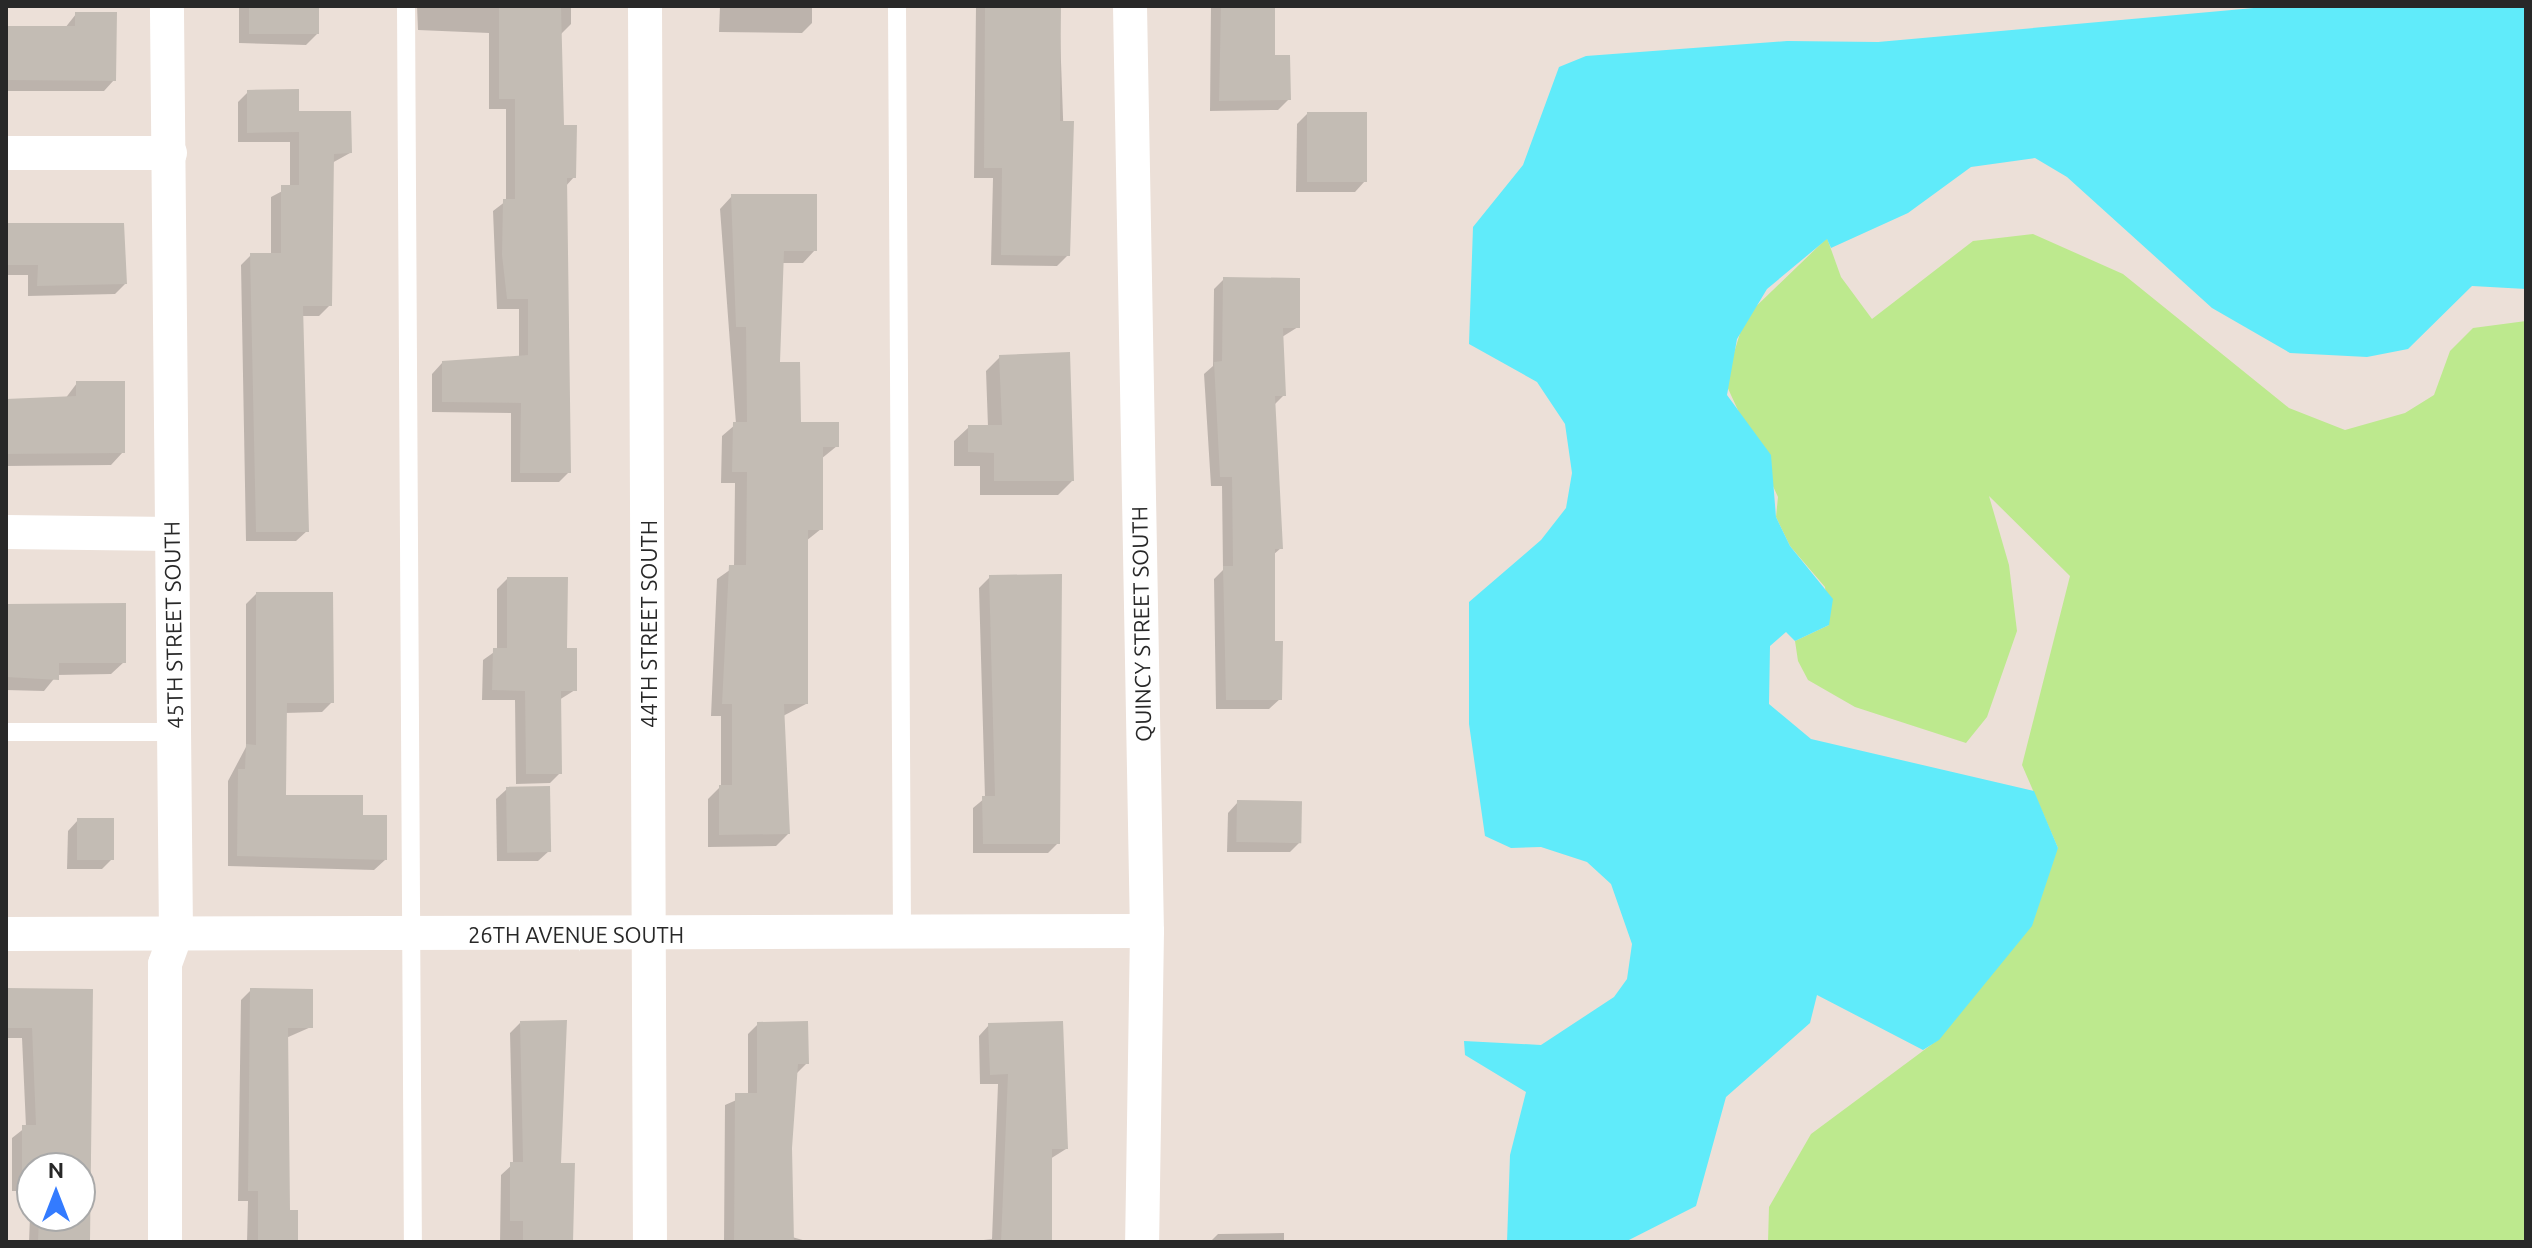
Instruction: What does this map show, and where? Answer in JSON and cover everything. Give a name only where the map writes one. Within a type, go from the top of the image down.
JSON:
[{"type":"street","name":"45TH STREET SOUTH","points":[[165,1242],[165,964],[176,934],[167,6]]},
{"type":"street","name":"44TH STREET SOUTH","points":[[645,6],[650,1242]]},
{"type":"street","name":"QUINCY STREET SOUTH","points":[[1130,6],[1147,931],[1142,1242]]},
{"type":"street","points":[[6,153],[170,153]]},
{"type":"street","points":[[6,532],[172,534]]},
{"type":"street","name":"26TH AVENUE SOUTH","points":[[6,934],[651,936],[1147,931]]},
{"type":"lane","points":[[406,6],[413,1242]]},
{"type":"lane","points":[[897,6],[902,932]]},
{"type":"lane","points":[[6,732],[174,732]]},
{"type":"green space","points":[[2033,234],[2123,274],[2289,408],[2345,430],[2405,413],[2434,395],[2450,351],[2473,328],[2526,321],[2526,1242],[1768,1242],[1769,1207],[1811,1134],[1939,1039],[2058,848],[2022,765],[2070,576],[1989,496],[2009,565],[2017,631],[1987,717],[1966,743],[1855,707],[1808,680],[1798,661],[1795,641],[1829,625],[1825,587],[1790,546],[1776,517],[1778,497],[1725,382],[1745,317],[1827,238],[1841,277],[1872,319],[1973,241]]},
{"type":"water","points":[[2276,6],[2526,6],[2526,289],[2472,286],[2408,349],[2367,357],[2290,353],[2212,308],[2067,177],[2035,158],[1971,167],[1908,213],[1831,248],[1827,239],[1767,289],[1737,339],[1727,395],[1771,455],[1776,517],[1790,546],[1833,599],[1829,625],[1795,641],[1786,632],[1770,646],[1769,704],[1811,739],[2034,791],[2058,848],[2032,926],[1939,1040],[1923,1050],[1817,995],[1810,1023],[1726,1097],[1696,1206],[1625,1242],[1507,1242],[1510,1155],[1526,1092],[1465,1055],[1464,1041],[1541,1045],[1614,997],[1627,979],[1632,944],[1611,884],[1587,862],[1541,847],[1511,848],[1485,836],[1469,724],[1469,602],[1541,540],[1566,508],[1572,473],[1565,424],[1537,382],[1469,344],[1473,227],[1523,165],[1559,67],[1586,56],[1787,41],[1878,42]]},
{"type":"building","points":[[249,6],[319,6],[319,34],[249,34]]},
{"type":"building","points":[[499,6],[561,6],[564,125],[577,125],[576,178],[567,178],[571,473],[520,473],[521,403],[442,402],[442,361],[528,355],[528,299],[507,299],[502,255],[503,199],[515,199],[515,99],[499,99]]},
{"type":"building","points":[[985,6],[1061,6],[1060,121],[1074,121],[1070,256],[1001,255],[1002,168],[984,168]]},
{"type":"building","points":[[1221,6],[1275,6],[1275,55],[1290,55],[1291,100],[1219,101]]},
{"type":"building","points":[[75,12],[117,12],[116,81],[6,80],[6,26],[75,26]]},
{"type":"building","points":[[299,89],[299,111],[351,111],[352,153],[334,154],[332,306],[303,306],[309,532],[256,532],[250,253],[281,253],[281,185],[299,185],[299,132],[247,133],[247,90]]},
{"type":"building","points":[[1307,112],[1367,112],[1367,182],[1307,182]]},
{"type":"building","points":[[731,194],[817,194],[817,251],[784,251],[780,362],[800,362],[801,422],[839,422],[839,447],[823,447],[823,530],[808,530],[808,704],[784,704],[790,834],[719,835],[719,785],[732,785],[732,704],[722,704],[729,565],[746,565],[747,472],[732,472],[733,422],[747,422],[746,327],[736,327]]},
{"type":"building","points":[[6,223],[124,223],[127,284],[37,286],[38,265],[6,265]]},
{"type":"building","points":[[1223,277],[1300,278],[1300,328],[1283,328],[1286,396],[1275,396],[1283,549],[1275,549],[1275,641],[1283,641],[1282,700],[1226,700],[1223,566],[1233,566],[1232,477],[1220,477],[1214,362],[1222,361]]},
{"type":"building","points":[[1070,352],[1074,481],[994,481],[994,453],[968,452],[968,425],[1002,425],[999,355]]},
{"type":"building","points":[[76,381],[125,381],[125,453],[6,454],[6,399],[76,396]]},
{"type":"building","points":[[1062,574],[1060,844],[983,844],[982,796],[995,796],[989,575]]},
{"type":"building","points":[[507,577],[568,577],[567,648],[577,648],[577,691],[561,691],[562,774],[526,774],[525,691],[492,690],[493,648],[507,648]]},
{"type":"building","points":[[256,592],[333,592],[334,703],[287,703],[286,795],[363,795],[363,815],[387,815],[387,860],[237,856],[238,769],[245,769],[246,744],[256,745]]},
{"type":"building","points":[[126,603],[126,663],[59,663],[59,680],[6,677],[6,604]]},
{"type":"building","points":[[550,786],[551,852],[507,853],[506,787]]},
{"type":"building","points":[[1237,800],[1302,801],[1301,843],[1236,842]]},
{"type":"building","points":[[77,818],[114,818],[114,860],[77,860]]},
{"type":"building","points":[[6,988],[93,989],[91,1152],[22,1152],[22,1125],[36,1125],[32,1028],[6,1028]]},
{"type":"building","points":[[250,988],[313,989],[313,1028],[288,1028],[290,1210],[298,1210],[298,1242],[258,1242],[258,1191],[248,1191]]},
{"type":"building","points":[[567,1020],[561,1163],[575,1163],[573,1242],[523,1242],[523,1221],[510,1221],[510,1162],[523,1162],[520,1021]]},
{"type":"building","points":[[808,1021],[809,1064],[798,1064],[792,1148],[794,1242],[734,1242],[735,1093],[757,1093],[757,1022]]},
{"type":"building","points":[[1063,1021],[1068,1149],[1052,1149],[1052,1242],[1001,1242],[1008,1074],[990,1075],[988,1023]]},
{"type":"building","points":[[38,1232],[90,1232],[90,1242],[38,1242]]}]
